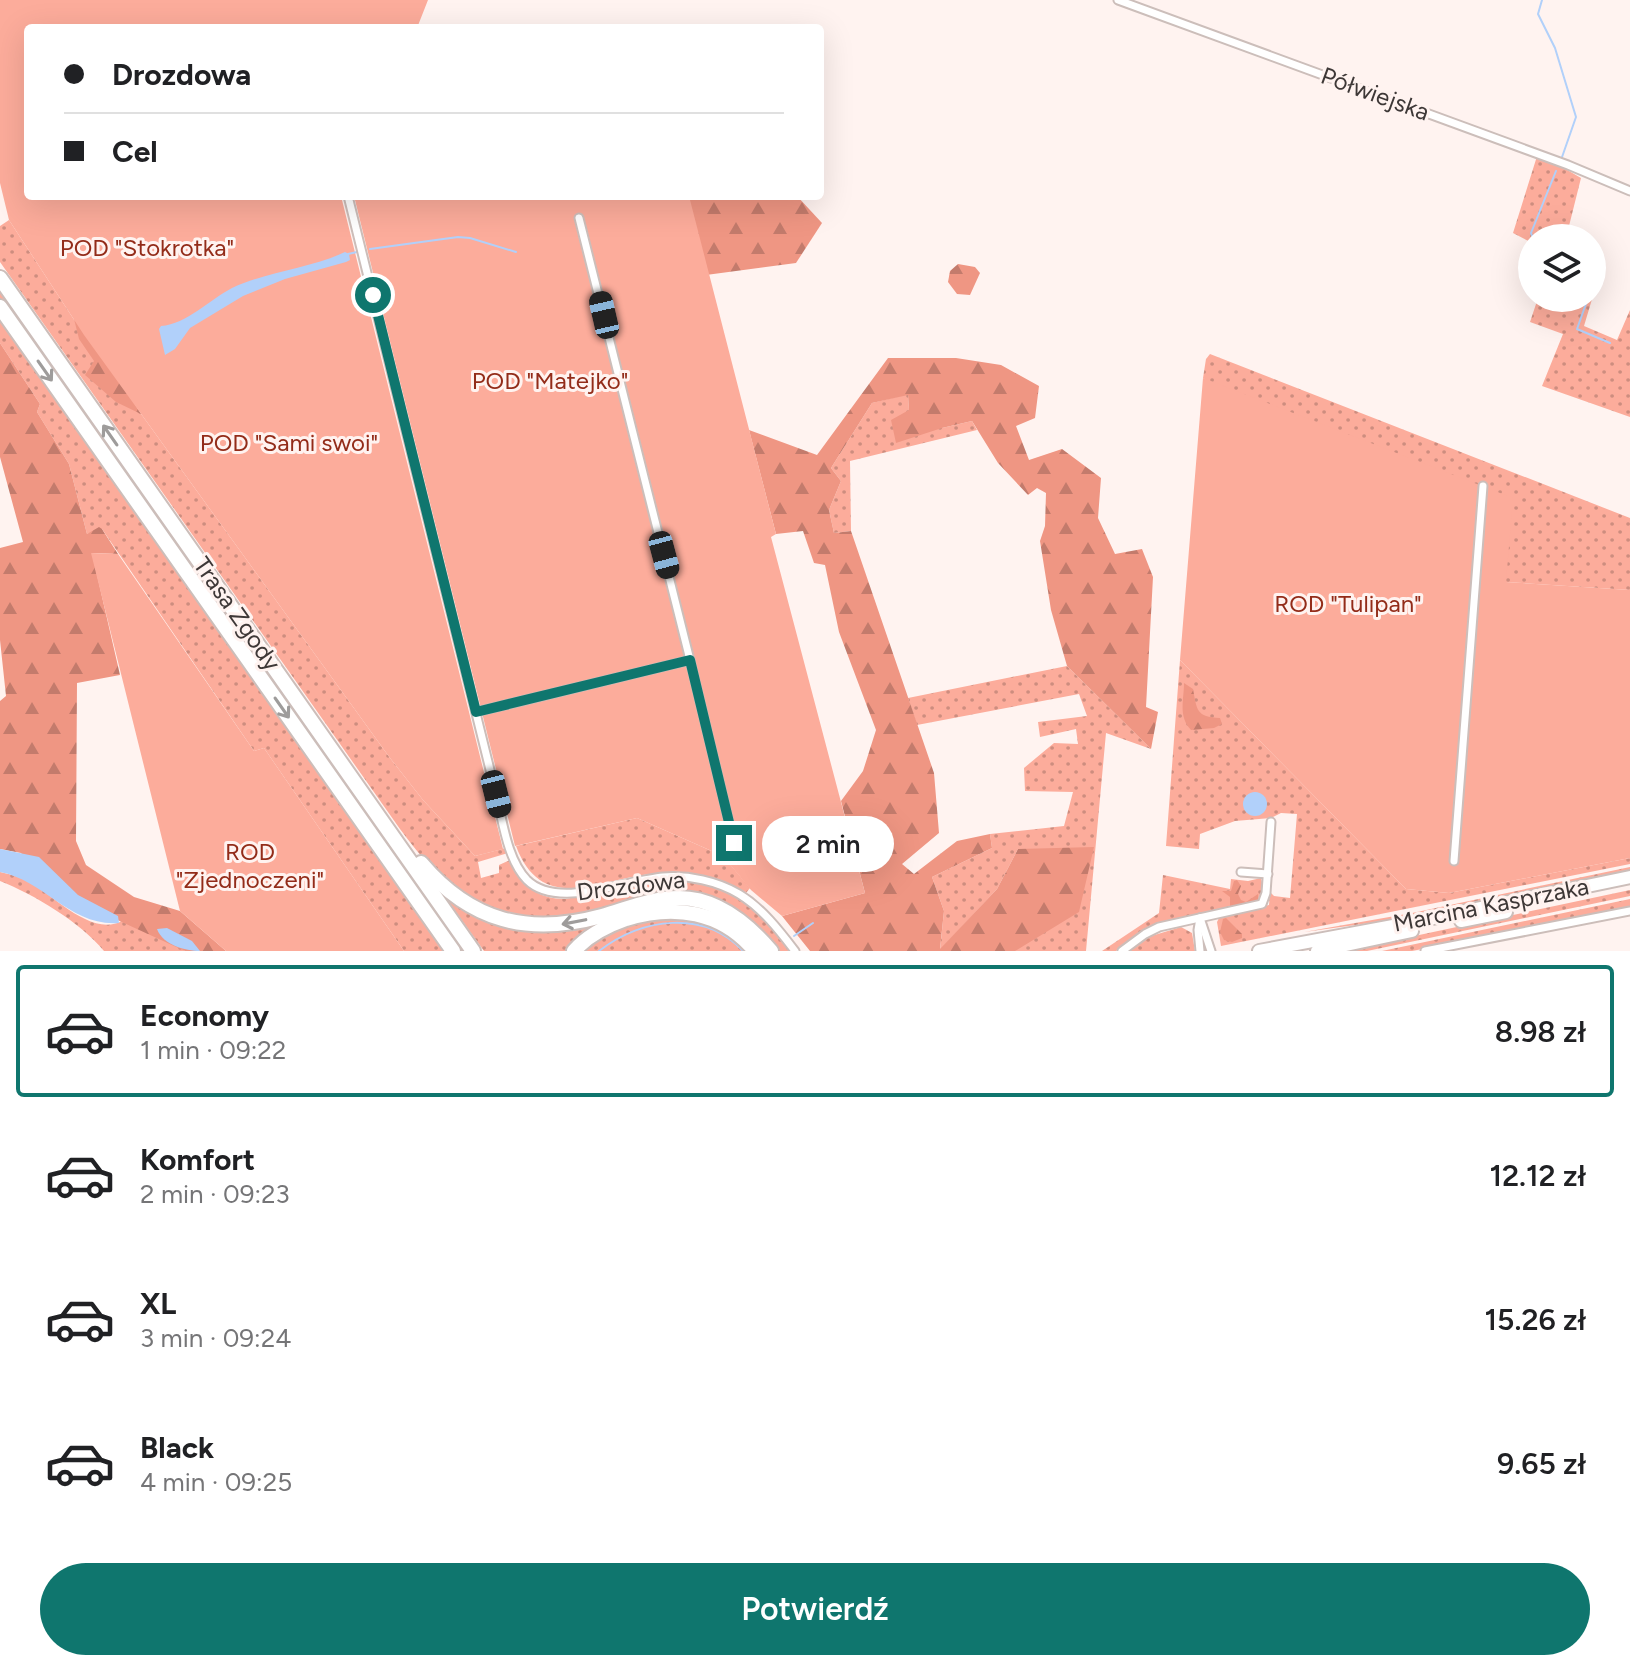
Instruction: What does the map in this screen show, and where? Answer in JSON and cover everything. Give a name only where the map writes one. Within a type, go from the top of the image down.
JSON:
[{"type":"highway","name":"Trasa Zgody","points":[[0,278],[473,951]]},
{"type":"highway","name":"Trasa Zgody","points":[[0,307],[453,951]]},
{"type":"highway","points":[[366,798],[431,875],[450,892],[473,908],[504,921],[546,926],[569,923],[658,899],[682,898],[700,901],[730,914],[753,930],[771,951]]},
{"type":"highway","points":[[574,951],[609,925],[646,913],[668,911],[704,915],[720,922],[755,951]]},
{"type":"main road","name":"Marcina Kasprzaka","points":[[1259,951],[1630,877]]},
{"type":"main road","name":"Marcina Kasprzaka","points":[[1317,951],[1630,885]]},
{"type":"street","name":"Półwiejska","points":[[1118,0],[1552,158],[1630,191]]},
{"type":"street","name":"Drozdowa","points":[[349,200],[509,844],[520,871],[532,884],[547,892],[566,894],[662,877],[700,879],[728,888],[752,903],[795,951]]},
{"type":"street","points":[[579,218],[734,843]]},
{"type":"street","points":[[1454,861],[1483,486]]},
{"type":"street","points":[[476,712],[690,660]]},
{"type":"street","points":[[1122,951],[1152,931],[1262,904],[1266,893],[1271,822]]},
{"type":"street","points":[[1241,872],[1268,874]]},
{"type":"street","name":"Marcina Kasprzaka","points":[[1425,951],[1630,911]]},
{"type":"street","points":[[1200,918],[1200,951]]},
{"type":"street","points":[[1200,918],[1211,951]]},
{"type":"green space","points":[[0,0],[428,0],[419,24],[24,24],[24,200],[342,200],[503,849],[475,856],[423,800],[390,758],[84,335],[9,220],[0,183]]},
{"type":"green space","points":[[1538,153],[1581,178],[1570,224],[1518,224],[1518,236],[1513,233]]},
{"type":"green space","name":"POD \"Matejko\"","points":[[355,200],[690,200],[776,534],[771,537],[865,893],[782,916],[751,890],[723,856],[637,818],[515,846]]},
{"type":"green space","points":[[689,200],[801,200],[822,223],[796,263],[706,275]]},
{"type":"green space","points":[[9,220],[84,335],[423,800],[475,856],[506,848],[508,853],[478,862],[481,878],[499,873],[499,865],[510,860],[525,884],[547,897],[566,899],[662,882],[710,886],[732,894],[753,908],[790,951],[776,951],[701,896],[585,917],[555,920],[525,918],[498,913],[473,902],[442,878],[400,829],[0,262],[0,226]]},
{"type":"green space","points":[[958,264],[975,267],[980,273],[970,295],[957,294],[948,282],[950,271]]},
{"type":"green space","points":[[0,286],[467,951],[458,951],[24,334],[0,299]]},
{"type":"green space","points":[[1630,310],[1630,417],[1542,386],[1563,334],[1530,322],[1533,312],[1588,312],[1584,326],[1617,340]]},
{"type":"green space","points":[[81,317],[141,414],[116,402],[85,375],[94,361],[79,339],[74,319]]},
{"type":"green space","points":[[0,320],[443,951],[404,951],[264,748],[254,751],[102,529],[87,534],[69,464],[37,412],[40,404],[0,343]]},
{"type":"green space","points":[[0,343],[40,404],[37,412],[69,464],[87,534],[99,527],[118,554],[92,553],[120,675],[77,683],[76,841],[86,865],[134,897],[180,911],[226,951],[185,951],[41,885],[21,853],[0,849],[0,701],[6,696],[0,640],[0,548],[23,542],[0,457]]},
{"type":"green space","points":[[1210,354],[1630,518],[1630,590],[1506,582],[1203,378],[1206,359]]},
{"type":"green space","points":[[888,358],[956,358],[1001,365],[1039,386],[1035,418],[1016,426],[1029,460],[1062,449],[1101,478],[1098,518],[1115,554],[1142,549],[1153,577],[1146,707],[1158,712],[1151,749],[1067,666],[1051,610],[1040,541],[1045,526],[1046,493],[1037,488],[1028,495],[998,463],[972,421],[896,443],[891,420],[909,410],[908,395],[872,403],[831,468],[841,481],[829,510],[834,533],[851,531],[934,773],[939,833],[902,864],[914,874],[957,841],[990,834],[992,848],[932,877],[944,911],[940,949],[997,889],[1018,849],[1094,847],[1079,912],[1015,951],[810,951],[782,916],[865,893],[841,801],[863,771],[876,730],[839,632],[825,565],[814,563],[803,531],[776,534],[749,430],[817,455]]},
{"type":"green space","name":"ROD \"Tulipan\"","points":[[1203,378],[1513,498],[1506,582],[1630,590],[1630,858],[1449,893],[1406,889],[1180,660]]},
{"type":"green space","points":[[908,394],[909,410],[942,428],[972,421],[977,430],[850,461],[851,531],[834,533],[829,510],[841,481],[831,468],[872,403]]},
{"type":"green space","name":"ROD \"Zjednoczeni\"","points":[[91,553],[118,554],[254,751],[264,748],[404,951],[226,951],[180,911]]},
{"type":"green space","points":[[1180,660],[1406,889],[1449,893],[1630,858],[1630,864],[1221,946],[1217,922],[1220,916],[1269,905],[1270,892],[1274,896],[1290,898],[1297,814],[1281,813],[1271,818],[1235,821],[1200,834],[1199,849],[1166,846]]},
{"type":"green space","points":[[1067,666],[1151,749],[1106,733],[1086,951],[1000,951],[1018,849],[997,889],[940,950],[944,911],[932,877],[992,848],[990,834],[1064,826],[1073,792],[1025,791],[1024,768],[1054,743],[1078,744],[1076,729],[1040,737],[1038,722],[1087,716],[1079,694],[917,725],[908,698]]},
{"type":"green space","points":[[1184,683],[1193,689],[1199,711],[1206,716],[1220,718],[1222,724],[1214,728],[1191,730],[1183,713]]},
{"type":"green space","points":[[637,818],[723,856],[750,888],[746,893],[711,878],[675,873],[630,877],[591,886],[556,887],[540,880],[527,867],[516,846]]},
{"type":"green space","points":[[1630,867],[1630,872],[1414,917],[1304,932],[1412,913]]},
{"type":"green space","points":[[0,872],[25,879],[84,919],[110,925],[122,921],[155,931],[185,951],[104,951],[56,910],[0,881]]},
{"type":"green space","points":[[1163,875],[1230,889],[1231,879],[1248,881],[1261,878],[1264,892],[1260,901],[1156,924],[1116,951],[1102,951],[1159,913]]},
{"type":"green space","points":[[1237,880],[1241,886],[1238,894],[1241,900],[1246,902],[1258,894],[1258,900],[1230,907],[1230,897],[1222,891],[1231,891]]},
{"type":"green space","points":[[440,890],[487,920],[529,930],[579,923],[655,904],[680,903],[705,907],[750,940],[663,908],[569,951],[484,951]]},
{"type":"green space","points":[[1630,890],[1630,896],[1367,951],[1344,951]]},
{"type":"green space","points":[[1630,899],[1630,908],[1412,951],[1382,951]]},
{"type":"green space","points":[[671,914],[716,924],[749,951],[580,951],[610,931]]},
{"type":"green space","points":[[1226,918],[1242,934],[1242,938],[1232,942],[1224,940],[1220,932]]},
{"type":"green space","points":[[1181,927],[1192,933],[1195,951],[1129,951],[1148,937]]},
{"type":"water","points":[[345,252],[350,260],[346,262],[285,279],[243,296],[190,328],[175,349],[165,355],[161,326],[180,321],[246,282]]},
{"type":"water","points":[[1250,792],[1260,792],[1267,799],[1267,809],[1260,816],[1250,816],[1243,809],[1243,799]]},
{"type":"water","points":[[0,849],[39,857],[78,895],[118,916],[119,923],[86,918],[30,884],[0,872]]},
{"type":"water","points":[[167,928],[192,941],[200,951],[169,943],[157,929]]},
{"type":"waterway","points":[[1542,0],[1538,14],[1555,48],[1576,117],[1561,160]]},
{"type":"waterway","points":[[1535,224],[1556,171]]},
{"type":"waterway","points":[[370,249],[458,237],[516,252]]},
{"type":"waterway","points":[[348,254],[357,252]]},
{"type":"waterway","points":[[1583,312],[1577,329],[1610,343]]},
{"type":"waterway","points":[[599,951],[634,931],[672,923],[710,929],[743,951]]},
{"type":"waterway","points":[[794,936],[813,923]]},
{"type":"route","points":[[373,295],[476,712],[690,660],[734,843]]},
{"type":"park label","name":"POD \"Stokrotka\"","points":[[147,248]]},
{"type":"park label","name":"POD \"Sami swoi\"","points":[[289,443]]}]
